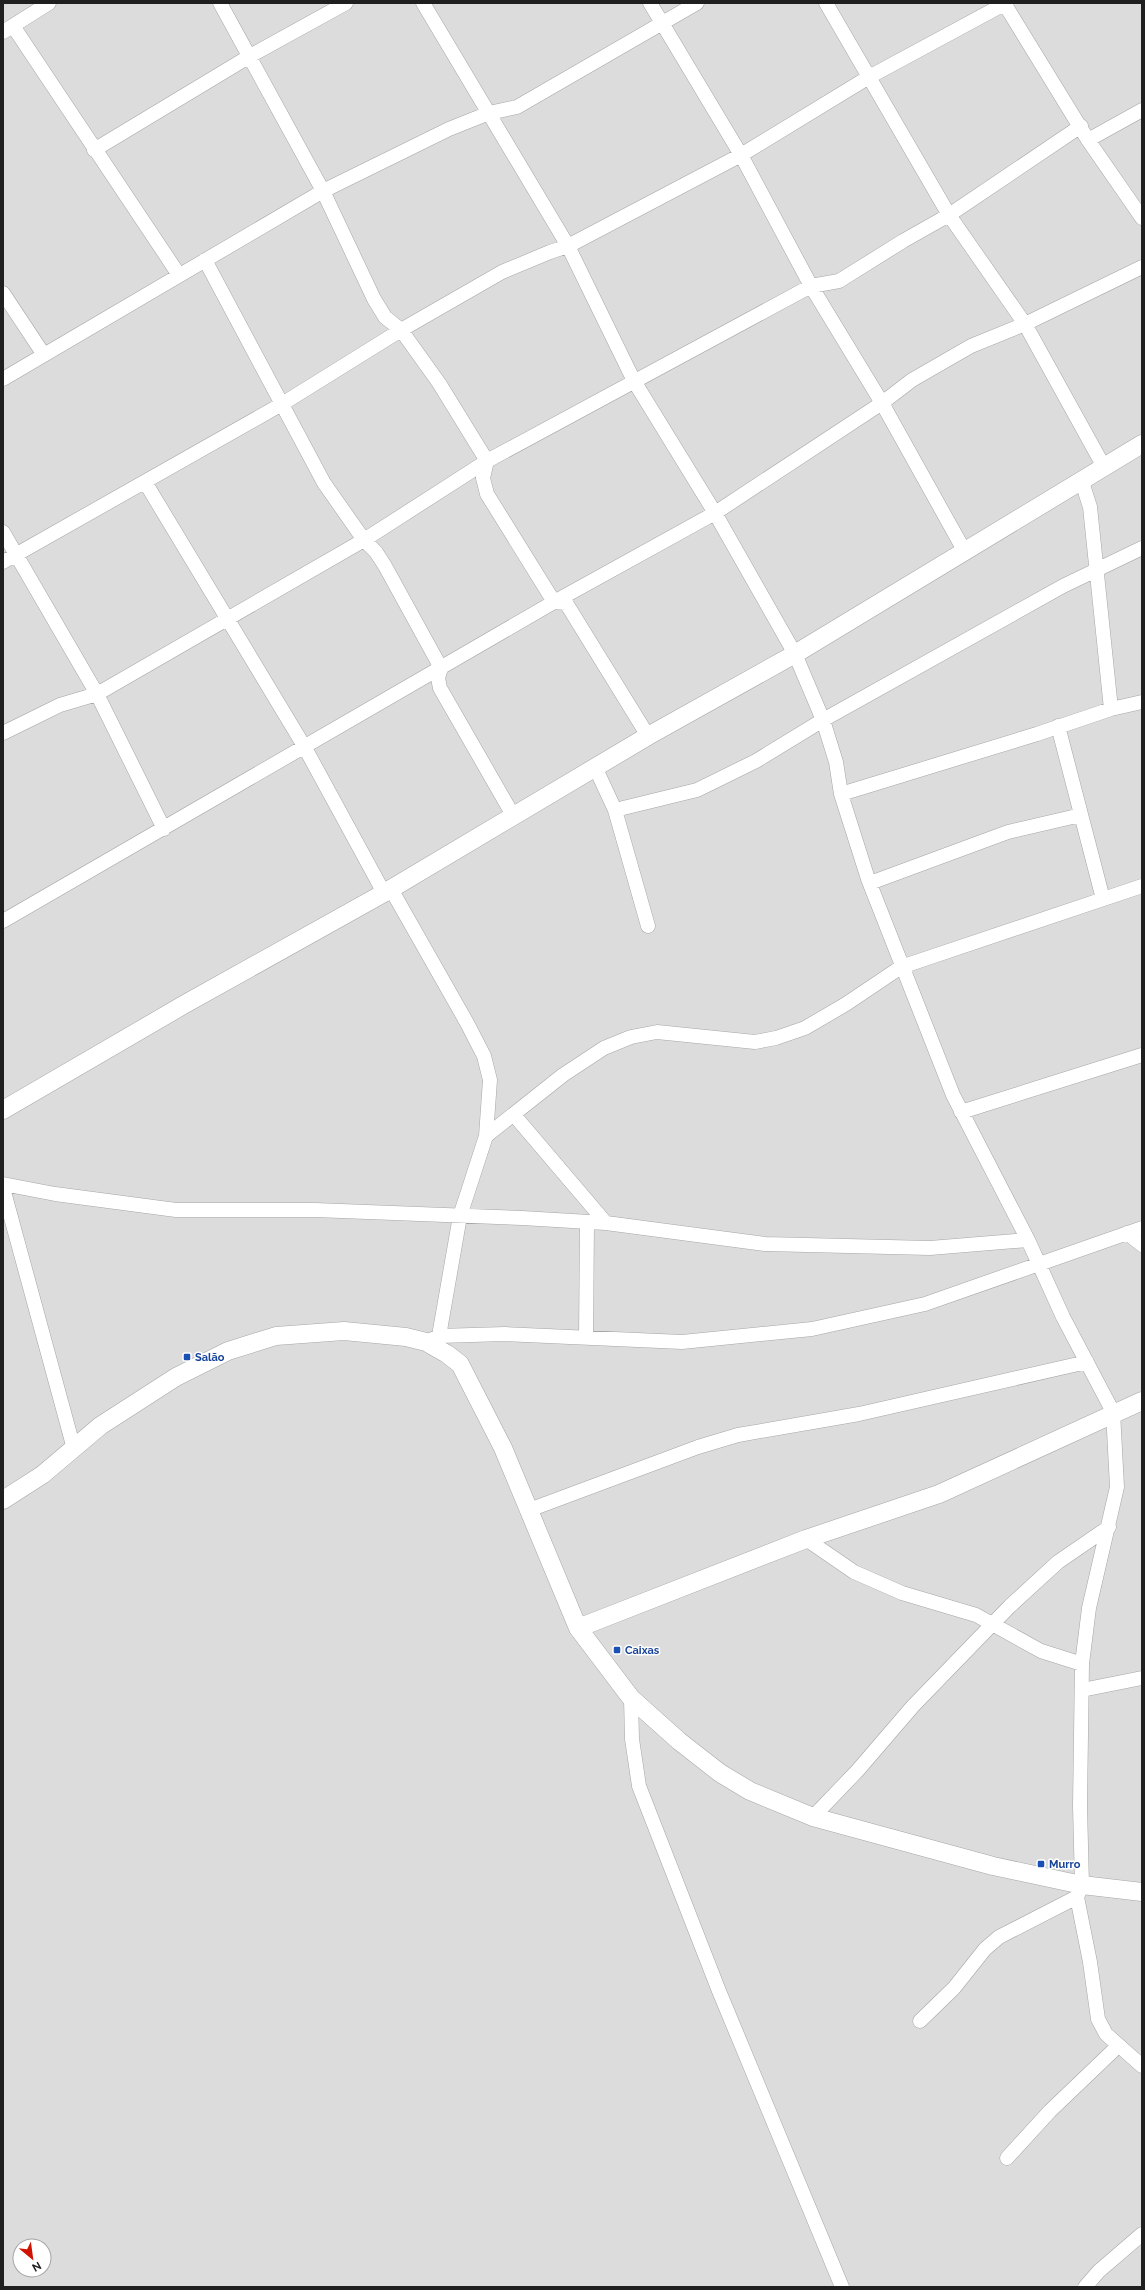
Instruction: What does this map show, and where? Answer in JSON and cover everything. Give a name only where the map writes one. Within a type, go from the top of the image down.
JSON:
[{"type":"street","points":[[49,3],[8,29],[94,150],[179,275]]},
{"type":"street","points":[[220,3],[323,191],[374,299],[385,317],[401,330],[439,383],[487,461],[483,478],[487,494],[554,602]]},
{"type":"street","points":[[94,150],[250,56],[346,3]]},
{"type":"street","points":[[423,3],[568,246],[634,381],[715,513],[795,654],[823,720],[836,762],[841,794],[870,883],[901,967],[961,1112],[1028,1240],[1063,1317],[1113,1412],[1117,1487],[1109,1527],[1089,1608],[1082,1664],[1079,1891],[1098,2019],[1106,2034],[1142,2066]]},
{"type":"street","points":[[650,3],[741,155],[811,286],[882,403],[965,552]]},
{"type":"street","points":[[3,379],[323,191],[449,130],[489,113],[517,107],[697,3]]},
{"type":"street","points":[[826,3],[949,215],[1025,324],[1104,467]]},
{"type":"street","points":[[3,562],[282,404],[401,330],[502,272],[568,246],[741,155],[868,77],[1004,3],[1081,126],[1088,140],[1142,218]]},
{"type":"street","points":[[1088,140],[1142,110]]},
{"type":"street","points":[[3,733],[60,705],[97,694],[228,620],[290,581],[364,540],[487,461],[758,316],[811,286],[839,281],[903,241],[949,215],[1081,126]]},
{"type":"street","points":[[205,260],[324,483],[364,540],[376,552],[385,566],[441,668],[438,678],[440,688],[514,817]]},
{"type":"street","points":[[3,921],[554,602],[715,513],[882,403],[912,380],[971,346],[1025,324],[1142,267]]},
{"type":"street","points":[[3,293],[44,355]]},
{"type":"street","points":[[3,1110],[184,1004],[388,891],[596,769],[648,736],[795,654],[1082,482],[1142,444]]},
{"type":"street","points":[[145,482],[304,746],[467,1023],[484,1056],[490,1080],[486,1136],[460,1216],[433,1339]]},
{"type":"street","points":[[1082,482],[1090,507],[1095,569],[1111,709]]},
{"type":"street","points":[[3,532],[97,694],[164,829]]},
{"type":"street","points":[[615,810],[697,790],[756,761],[823,720],[1095,569],[1142,548]]},
{"type":"street","points":[[554,602],[566,603],[648,736]]},
{"type":"street","points":[[841,794],[1111,709],[1142,702]]},
{"type":"street","points":[[1058,726],[1103,899]]},
{"type":"street","points":[[596,769],[615,810],[648,926]]},
{"type":"street","points":[[870,883],[1008,832],[1081,816]]},
{"type":"street","points":[[486,1136],[569,1071],[604,1048],[631,1037],[657,1032],[709,1036],[755,1042],[776,1038],[805,1028],[846,1004],[901,967],[1142,886]]},
{"type":"street","points":[[961,1112],[1142,1055]]},
{"type":"street","points":[[514,1115],[606,1223]]},
{"type":"street","points":[[3,1184],[55,1194],[176,1210],[314,1210],[522,1218],[606,1223],[765,1244],[930,1248],[1028,1240]]},
{"type":"street","points":[[3,1188],[74,1449]]},
{"type":"street","points":[[586,1338],[587,1223]]},
{"type":"street","points":[[3,1500],[42,1475],[100,1426],[176,1377],[234,1348],[276,1336],[344,1331],[433,1339],[505,1334],[682,1342],[812,1329],[925,1304],[1142,1228]]},
{"type":"street","points":[[1127,1233],[1142,1245]]},
{"type":"street","points":[[433,1339],[447,1354],[460,1364],[503,1448],[578,1628],[631,1698],[679,1741],[720,1773],[750,1791],[813,1817],[1079,1891],[1142,1892]]},
{"type":"street","points":[[529,1510],[698,1446],[738,1435],[859,1414],[1087,1362]]},
{"type":"street","points":[[578,1628],[806,1539],[939,1494],[1082,1429],[1113,1412],[1142,1400]]},
{"type":"street","points":[[813,1817],[858,1770],[913,1706],[992,1624],[1058,1562],[1109,1527]]},
{"type":"street","points":[[806,1539],[854,1572],[902,1593],[960,1609],[992,1624],[1041,1651],[1082,1664]]},
{"type":"street","points":[[1082,1690],[1142,1678]]},
{"type":"street","points":[[631,1698],[632,1739],[639,1786],[722,1998],[842,2287]]},
{"type":"street","points":[[920,2021],[954,1988],[985,1949],[999,1937],[1079,1891]]},
{"type":"street","points":[[1007,2158],[1050,2111],[1118,2046]]},
{"type":"street","points":[[1086,2287],[1099,2271],[1142,2234]]},
{"type":"shaded area","points":[[3,3],[1142,3],[1142,2287],[3,2287]]},
{"type":"place","name":"Salão","points":[[187,1357]]},
{"type":"place","name":"Caixas","points":[[617,1650]]},
{"type":"place","name":"Murro","points":[[1041,1864]]}]
